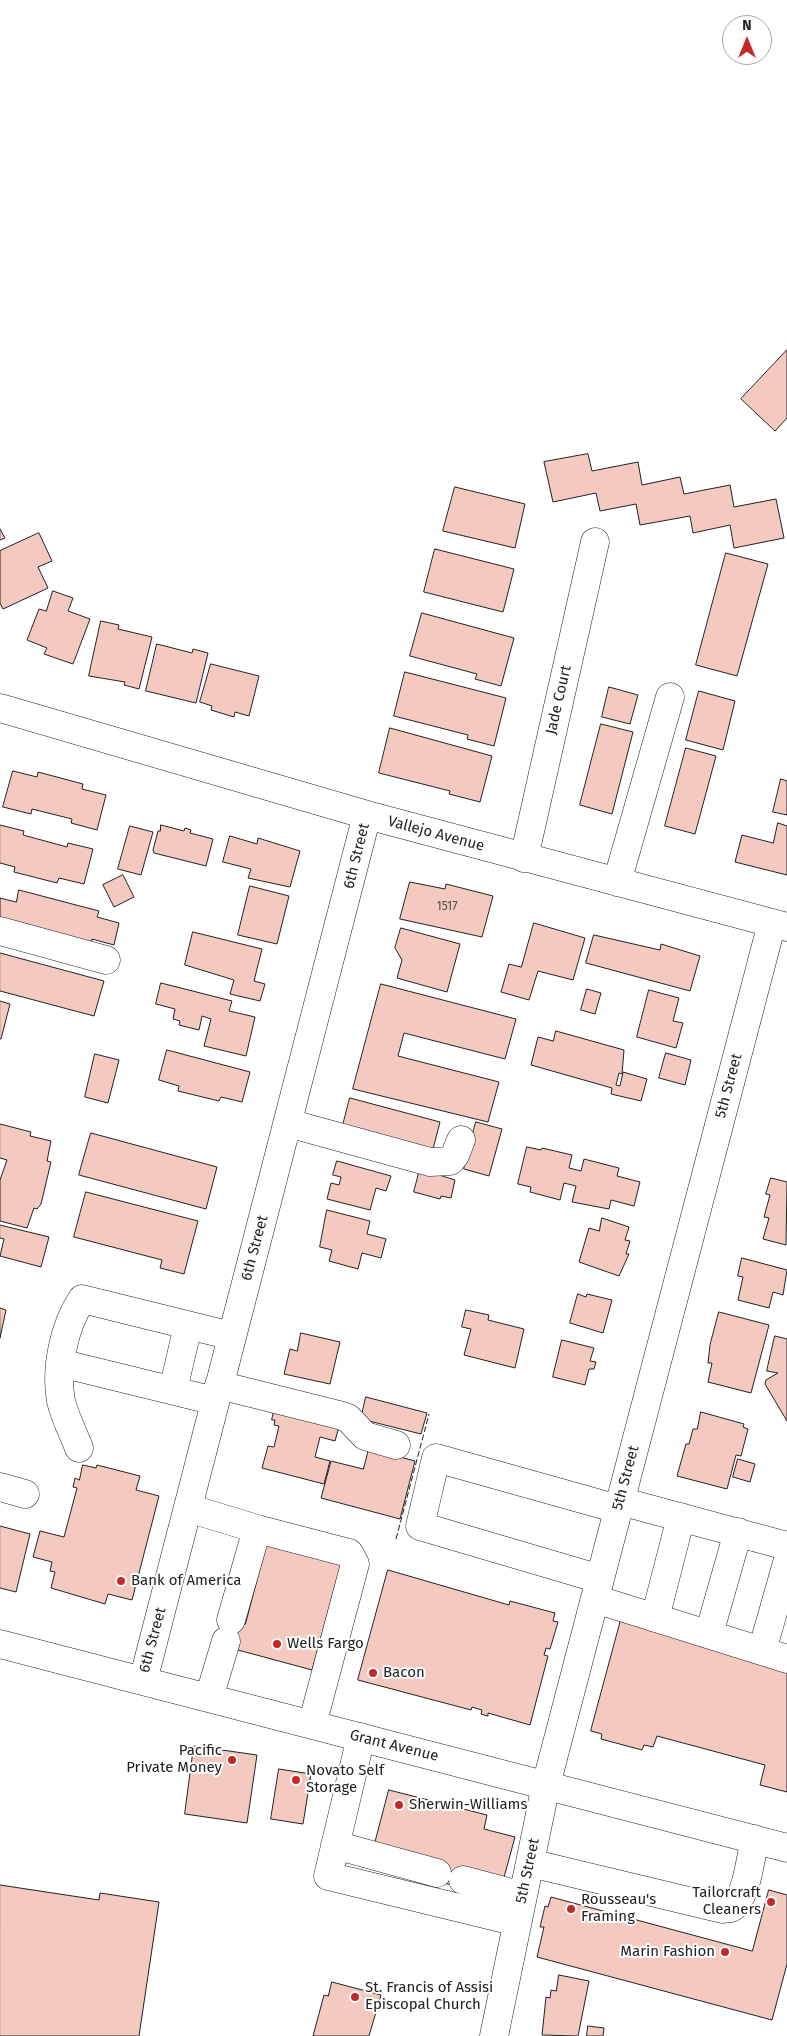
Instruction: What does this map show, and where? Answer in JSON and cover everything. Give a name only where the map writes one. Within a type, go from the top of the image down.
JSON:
[{"type":"street","name":"Jade Court","points":[[524,858],[594,542]]},
{"type":"street","points":[[617,882],[670,697]]},
{"type":"street","name":"Vallejo Avenue","points":[[0,708],[367,815],[780,925]]},
{"type":"street","name":"6th Street","points":[[143,1681],[367,815]]},
{"type":"street","name":"5th Street","points":[[494,2036],[546,1785],[619,1505],[780,925]]},
{"type":"street","points":[[0,931],[106,960]]},
{"type":"street","points":[[288,1123],[430,1162],[450,1161],[455,1155],[461,1140]]},
{"type":"street","points":[[79,1448],[61,1400],[60,1362],[71,1318],[82,1299],[232,1336]]},
{"type":"street","points":[[173,1390],[188,1326]]},
{"type":"street","points":[[60,1362],[173,1390],[217,1393],[339,1415],[348,1418],[365,1436],[396,1445]]},
{"type":"street","points":[[787,1546],[681,1517],[619,1505],[436,1458],[420,1526],[597,1589],[655,1618],[774,1655],[787,1562]]},
{"type":"street","points":[[188,1508],[257,1529],[349,1553],[355,1564],[312,1724]]},
{"type":"street","points":[[655,1618],[681,1517]]},
{"type":"street","points":[[209,1698],[257,1529]]},
{"type":"street","points":[[709,1634],[738,1532]]},
{"type":"street","name":"Grant Avenue","points":[[0,1644],[787,1848]]},
{"type":"street","points":[[361,1737],[328,1876],[520,1909]]},
{"type":"street","points":[[530,1863],[722,1909],[730,1909],[736,1904],[743,1889],[755,1840]]},
{"type":"street","points":[[335,1845],[437,1873]]},
{"type":"street","points":[[463,1880],[520,1909]]},
{"type":"building","points":[[787,350],[787,418],[775,431],[741,399]]},
{"type":"building","points":[[588,454],[592,471],[638,462],[642,485],[680,477],[684,494],[730,485],[734,507],[776,499],[784,538],[734,548],[730,525],[693,533],[690,516],[640,525],[636,504],[600,511],[596,493],[553,502],[544,462]]},
{"type":"building","points":[[455,487],[525,504],[515,548],[443,531]]},
{"type":"building","points":[[0,529],[5,538],[0,540]]},
{"type":"building","points":[[39,533],[52,561],[38,567],[48,588],[3,609],[0,603],[0,551]]},
{"type":"building","points":[[435,549],[514,569],[503,612],[424,592]]},
{"type":"building","points":[[726,553],[768,564],[737,676],[696,665]]},
{"type":"building","points":[[53,591],[73,598],[68,611],[90,619],[73,664],[44,654],[47,648],[27,640],[39,609],[46,611]]},
{"type":"building","points":[[422,613],[514,638],[501,686],[475,679],[477,674],[410,656]]},
{"type":"building","points":[[101,621],[119,625],[118,629],[152,637],[139,689],[124,685],[125,682],[89,676]]},
{"type":"building","points":[[157,644],[192,653],[193,649],[208,653],[196,703],[146,691]]},
{"type":"building","points":[[211,664],[259,676],[249,716],[235,712],[234,717],[211,710],[212,706],[200,702]]},
{"type":"building","points":[[405,672],[506,698],[494,746],[467,739],[468,735],[394,716]]},
{"type":"building","points":[[609,687],[638,695],[630,724],[602,717]]},
{"type":"building","points":[[699,691],[735,701],[723,750],[686,740]]},
{"type":"building","points":[[601,724],[633,732],[612,814],[580,805]]},
{"type":"building","points":[[390,728],[492,756],[480,802],[449,794],[450,791],[379,773]]},
{"type":"building","points":[[686,748],[716,756],[695,834],[665,826]]},
{"type":"building","points":[[13,771],[37,777],[38,772],[83,784],[82,789],[106,795],[97,830],[71,823],[72,819],[32,809],[31,814],[3,807]]},
{"type":"building","points":[[781,779],[787,781],[787,815],[773,812]]},
{"type":"building","points":[[778,823],[787,826],[787,875],[735,862],[742,835],[773,843]]},
{"type":"building","points":[[0,825],[24,831],[23,835],[67,847],[68,843],[93,849],[84,884],[59,878],[57,883],[14,872],[15,867],[0,863]]},
{"type":"building","points":[[161,825],[184,831],[185,828],[191,830],[190,833],[213,839],[206,866],[154,853],[153,850]]},
{"type":"building","points":[[130,826],[153,832],[141,875],[118,869]]},
{"type":"building","points":[[230,836],[257,844],[258,838],[300,851],[290,887],[248,878],[251,869],[223,862]]},
{"type":"building","points":[[123,875],[134,897],[114,907],[103,885]]},
{"type":"building","points":[[410,882],[445,889],[446,884],[493,896],[482,937],[400,919]]},
{"type":"building","points":[[250,886],[289,896],[277,944],[238,935]]},
{"type":"building","points":[[19,890],[99,911],[97,917],[119,923],[114,945],[92,939],[91,945],[0,921],[0,898],[16,902]]},
{"type":"building","points":[[534,923],[585,938],[573,980],[538,971],[529,1000],[501,992],[509,964],[521,967]]},
{"type":"building","points":[[401,928],[460,944],[447,992],[397,978],[402,960],[395,948]]},
{"type":"building","points":[[193,932],[262,949],[254,981],[265,984],[260,1001],[230,994],[234,980],[185,965]]},
{"type":"building","points":[[594,935],[660,950],[661,944],[700,956],[690,991],[586,963]]},
{"type":"building","points":[[0,953],[104,981],[94,1016],[0,991]]},
{"type":"building","points":[[161,983],[232,1001],[229,1011],[255,1017],[246,1056],[204,1046],[211,1019],[202,1016],[199,1030],[179,1025],[180,1021],[173,1019],[175,1009],[156,1004]]},
{"type":"building","points":[[381,984],[516,1019],[505,1059],[404,1033],[398,1056],[499,1082],[488,1122],[353,1089]]},
{"type":"building","points":[[587,989],[601,993],[595,1014],[581,1010]]},
{"type":"building","points":[[649,990],[679,998],[673,1021],[683,1023],[676,1048],[637,1037]]},
{"type":"building","points":[[0,1001],[10,1004],[1,1039],[0,1039]]},
{"type":"building","points":[[556,1031],[624,1050],[622,1074],[619,1073],[616,1085],[620,1086],[623,1072],[647,1079],[641,1101],[611,1094],[612,1088],[531,1065],[538,1037],[553,1041]]},
{"type":"building","points":[[167,1050],[250,1072],[242,1102],[221,1097],[219,1101],[178,1091],[179,1086],[159,1080]]},
{"type":"building","points":[[666,1053],[691,1060],[685,1085],[659,1078]]},
{"type":"building","points":[[95,1054],[119,1060],[108,1103],[85,1097]]},
{"type":"building","points":[[350,1098],[440,1122],[432,1153],[342,1129]]},
{"type":"building","points":[[476,1122],[502,1129],[489,1176],[464,1169]]},
{"type":"building","points":[[0,1124],[31,1132],[30,1136],[51,1141],[47,1161],[51,1162],[41,1204],[37,1209],[34,1208],[27,1228],[0,1221],[0,1180],[7,1160],[0,1158]]},
{"type":"building","points":[[91,1133],[217,1167],[206,1209],[79,1175]]},
{"type":"building","points":[[527,1147],[541,1150],[542,1148],[572,1155],[569,1168],[581,1171],[584,1159],[619,1168],[617,1176],[640,1182],[634,1206],[611,1200],[609,1209],[572,1202],[576,1186],[564,1183],[560,1200],[530,1192],[531,1187],[518,1184]]},
{"type":"building","points":[[337,1161],[391,1176],[386,1191],[376,1188],[370,1210],[327,1199],[331,1183],[339,1185],[341,1177],[333,1175]]},
{"type":"building","points":[[420,1169],[455,1180],[451,1198],[441,1196],[440,1199],[414,1192]]},
{"type":"building","points":[[771,1178],[787,1182],[786,1245],[763,1239],[769,1218],[764,1217],[770,1195],[766,1194]]},
{"type":"building","points":[[86,1192],[198,1221],[184,1274],[160,1268],[162,1260],[74,1237]]},
{"type":"building","points":[[327,1210],[370,1221],[367,1234],[386,1239],[381,1258],[362,1253],[358,1269],[329,1261],[332,1250],[320,1247]]},
{"type":"building","points":[[602,1218],[629,1227],[625,1240],[630,1241],[626,1254],[629,1254],[619,1276],[579,1262],[589,1228],[599,1231]]},
{"type":"building","points":[[0,1225],[49,1237],[41,1267],[0,1256],[4,1239],[0,1238]]},
{"type":"building","points":[[742,1258],[787,1270],[783,1295],[773,1292],[769,1308],[738,1300],[743,1277],[738,1276]]},
{"type":"building","points":[[578,1294],[586,1297],[587,1294],[612,1300],[603,1333],[570,1323]]},
{"type":"building","points":[[0,1308],[6,1310],[0,1338]]},
{"type":"building","points":[[466,1310],[489,1315],[488,1320],[524,1329],[515,1368],[464,1355],[471,1329],[462,1327]]},
{"type":"building","points":[[719,1312],[769,1325],[751,1393],[708,1382],[712,1363],[708,1363],[710,1345]]},
{"type":"building","points":[[301,1333],[340,1342],[330,1384],[284,1374],[290,1349],[297,1351]]},
{"type":"building","points":[[775,1336],[787,1339],[787,1421],[765,1384],[766,1380],[778,1373],[767,1371]]},
{"type":"building","points":[[562,1340],[594,1348],[590,1361],[596,1362],[594,1369],[589,1369],[585,1385],[553,1377]]},
{"type":"building","points":[[366,1397],[427,1413],[421,1434],[361,1419]]},
{"type":"building","points":[[274,1411],[340,1423],[335,1441],[320,1437],[315,1457],[330,1461],[324,1484],[262,1468],[268,1446],[274,1447],[279,1426],[274,1425],[275,1420],[272,1420]]},
{"type":"building","points":[[701,1412],[744,1424],[743,1427],[748,1429],[741,1456],[736,1455],[727,1489],[677,1476],[686,1444],[689,1444],[693,1429],[697,1429]]},
{"type":"building","points":[[369,1449],[415,1461],[400,1519],[321,1498],[331,1461],[363,1469]]},
{"type":"building","points":[[738,1459],[755,1464],[750,1482],[733,1477]]},
{"type":"building","points":[[83,1465],[96,1468],[97,1465],[140,1476],[136,1490],[159,1496],[132,1600],[108,1594],[105,1604],[51,1588],[55,1572],[50,1571],[52,1562],[33,1557],[40,1531],[64,1537],[77,1488],[73,1487],[75,1478],[79,1480]]},
{"type":"building","points":[[0,1526],[30,1534],[16,1592],[0,1588]]},
{"type":"building","points":[[267,1544],[341,1564],[312,1670],[238,1650],[239,1645],[217,1639],[223,1618],[245,1624]]},
{"type":"building","points":[[388,1570],[509,1605],[510,1601],[555,1613],[553,1621],[558,1622],[550,1649],[546,1648],[544,1655],[548,1656],[530,1725],[488,1713],[488,1716],[481,1714],[482,1710],[472,1707],[471,1710],[358,1680]]},
{"type":"building","points":[[622,1616],[787,1669],[787,1792],[760,1785],[765,1765],[657,1736],[653,1747],[644,1745],[642,1750],[601,1739],[602,1734],[591,1731]]},
{"type":"building","points":[[194,1746],[257,1755],[247,1823],[185,1814]]},
{"type":"building","points":[[279,1769],[311,1774],[303,1824],[271,1819]]},
{"type":"building","points":[[389,1790],[487,1815],[484,1829],[515,1837],[503,1881],[461,1887],[435,1881],[373,1851]]},
{"type":"building","points":[[0,1885],[99,1900],[100,1893],[159,1902],[139,2036],[0,2036]]},
{"type":"building","points":[[769,1890],[787,1895],[787,1964],[772,2020],[537,1957],[544,1927],[540,1927],[545,1906],[548,1907],[551,1897],[752,1951]]},
{"type":"building","points":[[559,1975],[589,1981],[578,2036],[542,2035],[546,1997],[550,1998],[551,1990],[556,1991]]},
{"type":"building","points":[[332,1982],[381,1995],[369,2036],[313,2036],[324,1995],[328,1996]]},
{"type":"building","points":[[588,2026],[604,2028],[603,2036],[587,2036]]},
{"type":"fence","points":[[396,1539],[429,1414]]},
{"type":"place","name":"Bank of America","points":[[121,1581]]},
{"type":"place","name":"Wells Fargo","points":[[277,1644]]},
{"type":"place","name":"Bacon","points":[[373,1673]]},
{"type":"place","name":"Pacific Private Money","points":[[232,1760]]},
{"type":"place","name":"Novato Self Storage","points":[[296,1780]]},
{"type":"place","name":"Sherwin-Williams","points":[[399,1805]]},
{"type":"place","name":"Tailorcraft Cleaners","points":[[771,1902]]},
{"type":"place","name":"Rousseau's Framing","points":[[571,1909]]},
{"type":"place","name":"Marin Fashion","points":[[725,1952]]},
{"type":"place","name":"St. Francis of Assisi Episcopal Church","points":[[355,1997]]}]
